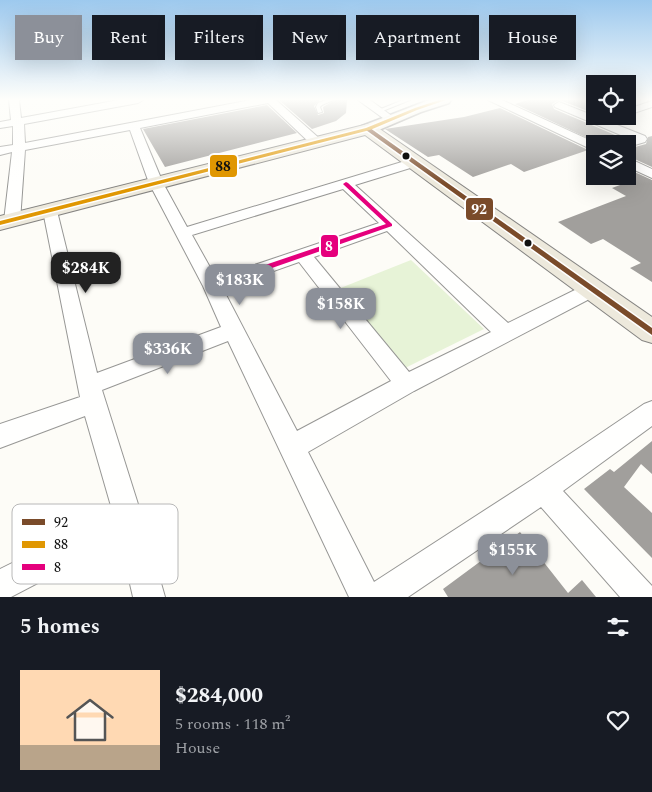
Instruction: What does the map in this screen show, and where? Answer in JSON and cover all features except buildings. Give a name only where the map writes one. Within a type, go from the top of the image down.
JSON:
[{"type":"main road","points":[[6,222],[368,129],[652,332]]},
{"type":"street","points":[[6,222],[19,148],[18,128]]},
{"type":"street","points":[[0,151],[124,128]]},
{"type":"street","points":[[135,128],[156,183],[212,286],[365,597]]},
{"type":"street","points":[[301,128],[316,142]]},
{"type":"street","points":[[553,128],[586,143]]},
{"type":"street","points":[[618,128],[647,137]]},
{"type":"street","points":[[183,232],[415,162]]},
{"type":"street","points":[[636,166],[651,173]]},
{"type":"street","points":[[346,184],[504,332]]},
{"type":"street","points":[[50,210],[91,394],[124,504]]},
{"type":"street","points":[[212,286],[390,225]]},
{"type":"street","points":[[303,255],[406,384]]},
{"type":"street","points":[[292,447],[504,332],[593,289]]},
{"type":"street","points":[[0,436],[233,331]]},
{"type":"street","points":[[380,597],[544,489],[652,412]]},
{"type":"street","points":[[544,489],[641,597]]},
{"type":"street","points":[[0,586],[12,580]]},
{"type":"street","points":[[146,584],[149,597]]},
{"type":"green space","points":[[411,260],[484,329],[403,369],[338,289]]},
{"type":"transit line","name":"88","points":[[0,223],[371,128]]},
{"type":"transit line","name":"92","points":[[368,129],[652,332]]},
{"type":"transit line","name":"8","points":[[212,286],[390,225],[346,184]]}]
